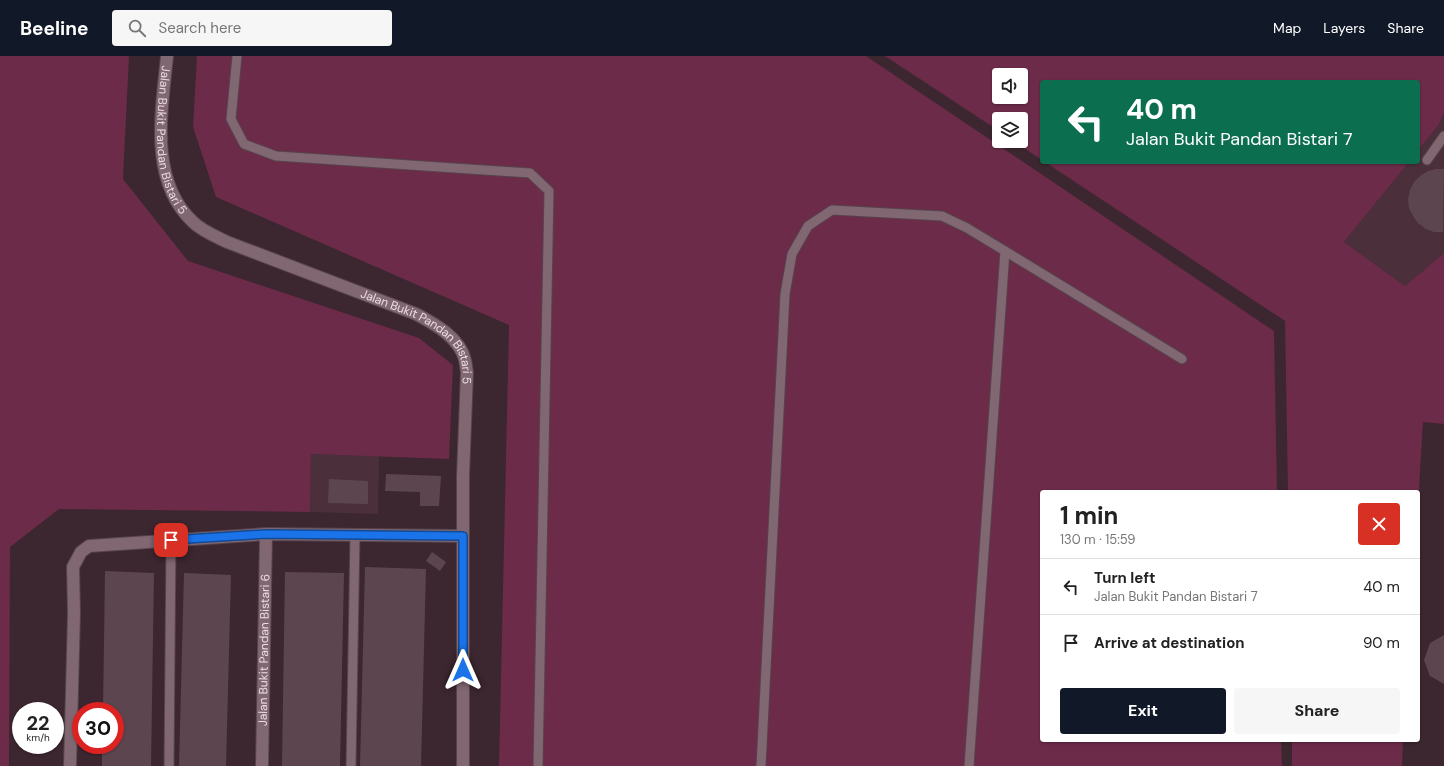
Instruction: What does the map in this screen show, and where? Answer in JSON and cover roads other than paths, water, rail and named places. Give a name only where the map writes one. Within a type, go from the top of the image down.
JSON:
[{"type":"street","name":"Jalan Bukit Pandan Bistari 5","points":[[166,56],[161,130],[163,162],[170,190],[179,207],[193,223],[210,234],[227,242],[416,314],[440,329],[460,347],[465,359],[467,372],[463,476],[463,766]]},
{"type":"street","points":[[70,766],[74,613],[72,576],[73,567],[81,552],[89,546],[266,534],[463,536]]},
{"type":"street","name":"Jalan Bukit Pandan Bistari 6","points":[[262,766],[266,534]]},
{"type":"lane","points":[[237,56],[231,119],[244,144],[276,156],[530,173],[549,191],[538,766]]},
{"type":"lane","points":[[1427,160],[1444,136]]},
{"type":"lane","points":[[762,766],[785,294],[792,254],[808,226],[832,210],[942,216],[967,228],[1182,359]]},
{"type":"lane","points":[[969,766],[1005,251]]},
{"type":"lane","points":[[351,766],[355,535]]},
{"type":"lane","points":[[169,766],[171,540]]}]
